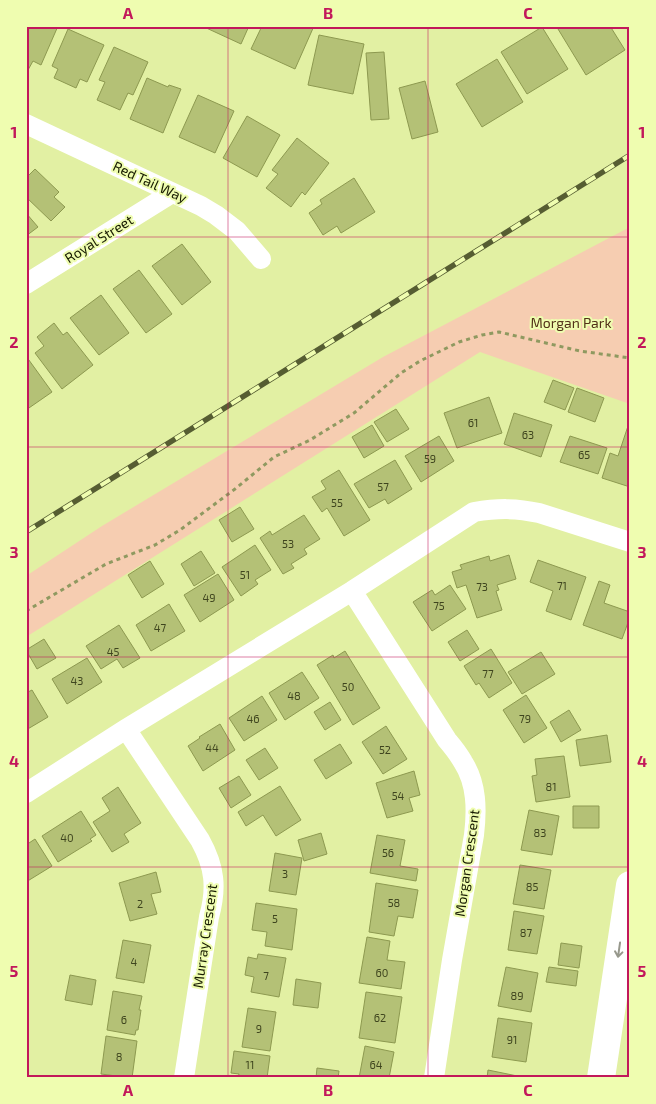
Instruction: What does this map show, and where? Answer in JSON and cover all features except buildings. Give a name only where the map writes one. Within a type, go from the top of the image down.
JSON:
[{"type":"main road","points":[[601,1078],[630,885]]},
{"type":"street","name":"Red Tail Way","points":[[26,124],[201,206],[237,231],[261,259]]},
{"type":"street","name":"Royal Street","points":[[26,284],[172,193]]},
{"type":"street","points":[[26,793],[126,729],[352,591],[474,512],[508,508],[524,510],[630,542]]},
{"type":"street","name":"Morgan Crescent","points":[[352,591],[447,740],[464,763],[474,790],[476,805],[474,835],[434,1078]]},
{"type":"street","name":"Murray Crescent","points":[[126,729],[200,840],[206,850],[213,871],[213,902],[208,917],[184,1078]]},
{"type":"path","points":[[26,611],[106,564],[155,545],[180,530],[274,457],[310,440],[354,414],[401,373],[420,361],[459,342],[499,332],[580,351],[630,358]]},
{"type":"green space","name":"Morgan Park","points":[[630,227],[630,404],[480,352],[26,637],[26,576],[102,526],[383,357]]},
{"type":"railway","points":[[26,532],[630,155]]}]
